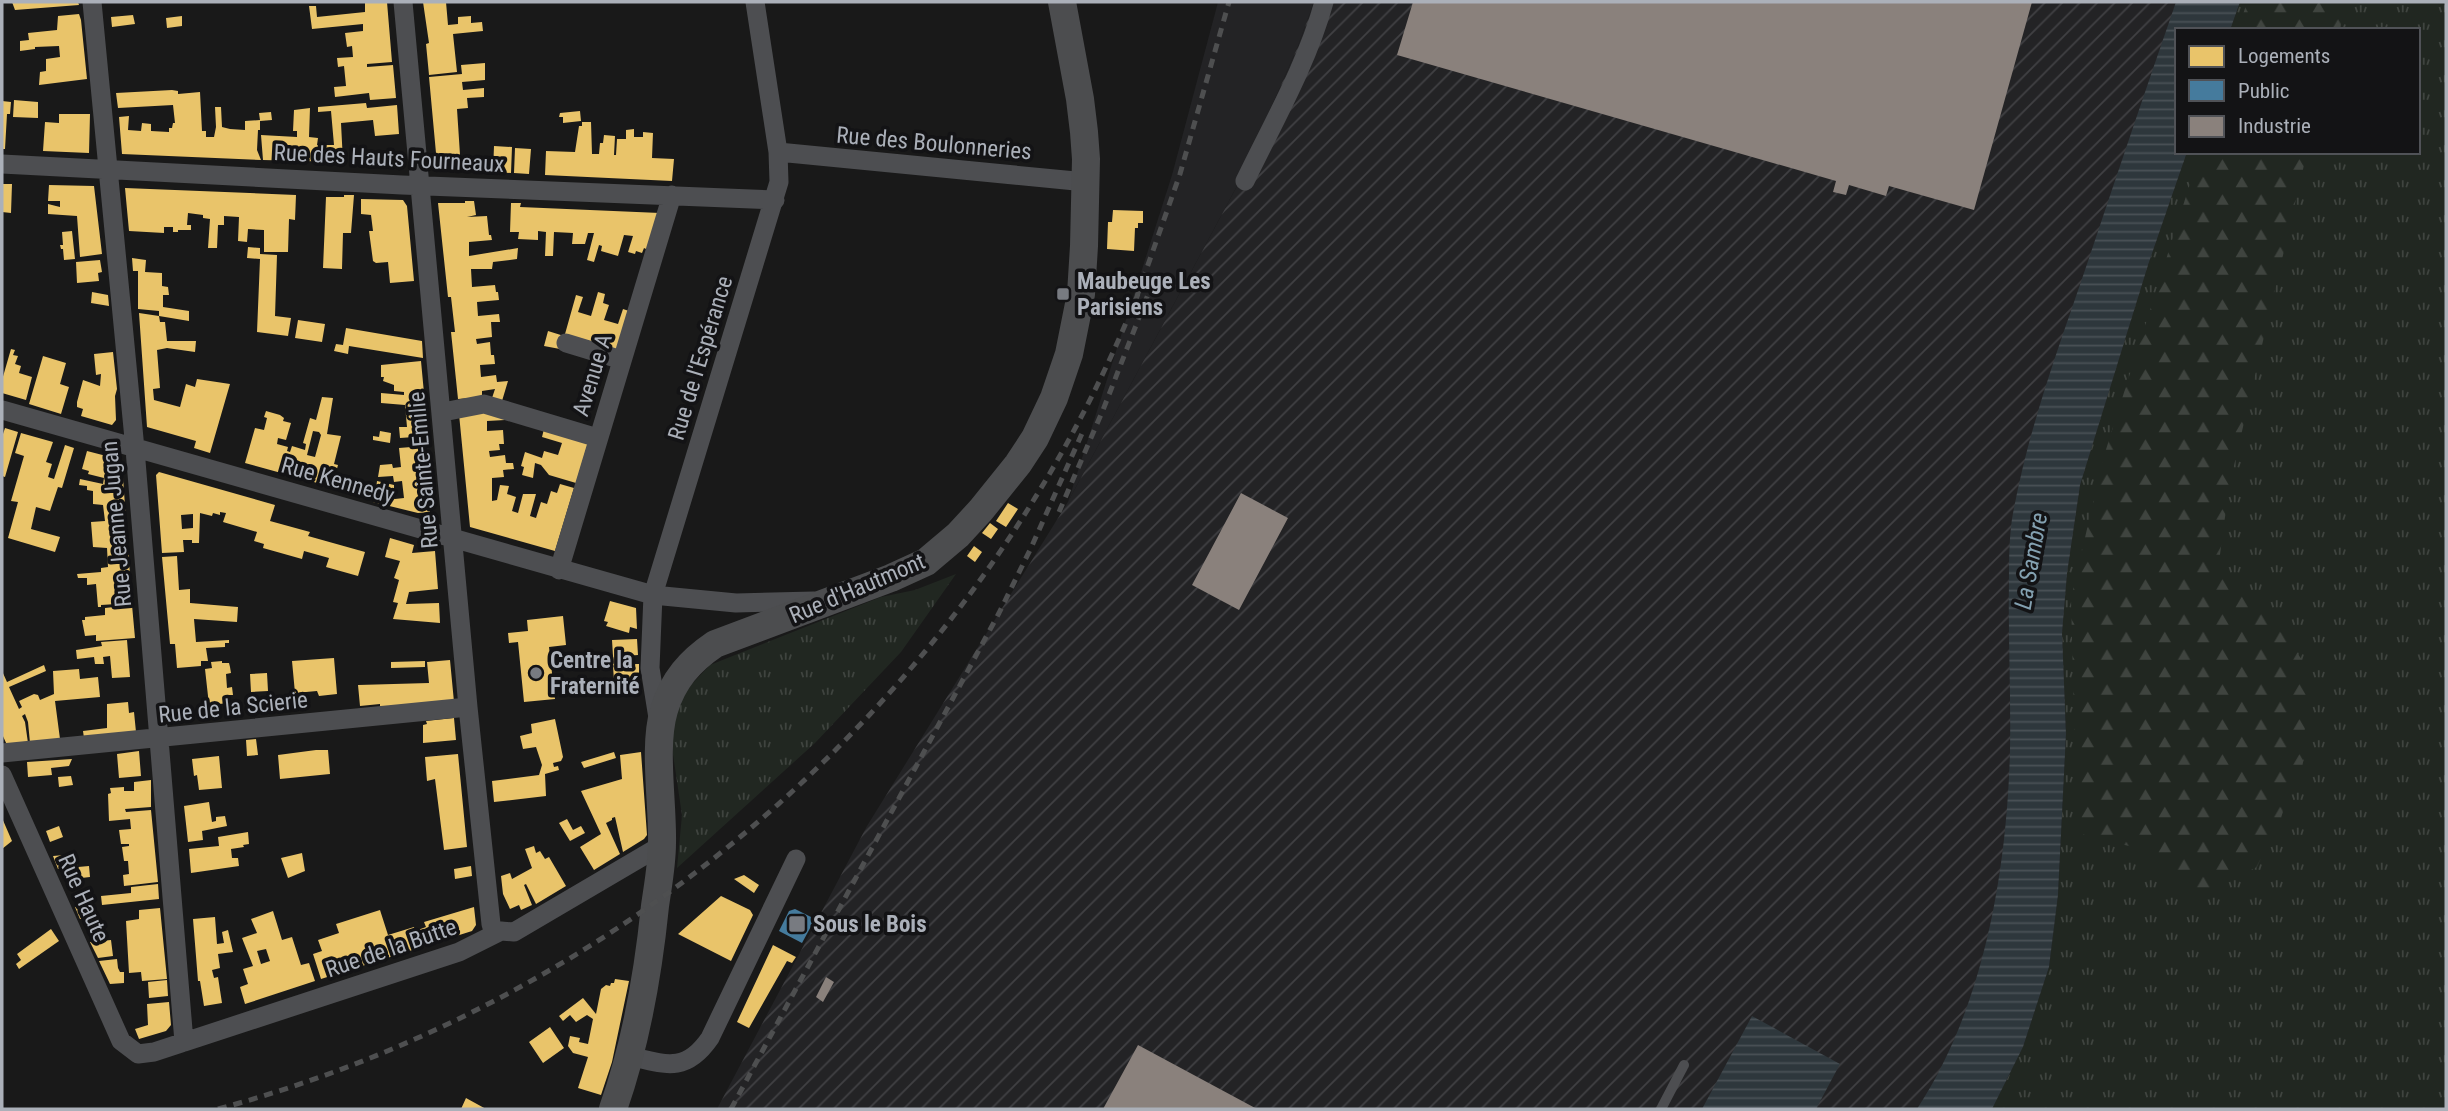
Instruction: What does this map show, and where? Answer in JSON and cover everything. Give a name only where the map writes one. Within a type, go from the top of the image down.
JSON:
[{"type":"street","name":"Rue Jeanne Jugan","points":[[92,2],[135,449],[184,1042]]},
{"type":"street","name":"Rue Sainte-Emilie","points":[[403,2],[443,412],[468,707],[494,933]]},
{"type":"street","name":"Rue de l'Espérance","points":[[660,727],[650,668],[653,595],[779,182],[778,152],[755,2]]},
{"type":"street","name":"Rue d'Hautmont","points":[[613,1109],[630,1056],[651,949],[661,856],[660,727],[672,689],[680,675],[695,658],[715,644],[909,571],[940,551],[1002,485],[1035,438],[1062,376],[1075,330],[1084,246],[1086,159],[1080,99],[1062,2]]},
{"type":"street","points":[[1245,181],[1290,88],[1324,2]]},
{"type":"street","name":"Rue des Boulonneries","points":[[778,152],[1086,181]]},
{"type":"street","name":"Rue des Hauts Fourneaux","points":[[2,164],[775,200]]},
{"type":"street","name":"Avenue A","points":[[559,570],[672,195]]},
{"type":"street","points":[[566,343],[622,360]]},
{"type":"street","points":[[443,412],[484,404],[598,438]]},
{"type":"street","name":"Rue Kennedy","points":[[2,410],[653,595],[736,603],[828,601]]},
{"type":"street","name":"Rue de la Scierie","points":[[2,753],[468,707]]},
{"type":"street","name":"Rue Haute","points":[[2,775],[121,1041]]},
{"type":"street","name":"Rue de la Butte","points":[[121,1041],[138,1054],[154,1052],[459,952],[494,933],[510,933],[522,928],[661,856]]},
{"type":"street","points":[[630,1056],[666,1064],[682,1064],[701,1051],[710,1038],[796,859]]},
{"type":"lane","points":[[1661,1109],[1684,1065]]},
{"type":"shaded area","points":[[1218,2],[1314,2],[1298,46],[1236,188],[1068,502],[1172,175]]},
{"type":"shaded area","points":[[1314,2],[2240,2],[2231,28],[2175,28],[2175,154],[2186,154],[2148,265],[1992,1109],[717,1109],[867,826],[1068,502],[1236,188],[1298,46]]},
{"type":"green space","points":[[2240,2],[2446,2],[2446,1109],[1992,1109],[2023,1047],[2049,967],[2058,895],[2066,734],[2062,633],[2067,573],[2080,485],[2148,265],[2186,154],[2420,154],[2420,28],[2231,28]]},
{"type":"green space","points":[[2247,2],[2347,2],[2340,28],[2239,28]]},
{"type":"green space","points":[[2199,154],[2307,154],[2229,487],[2219,562],[2275,624],[2309,669],[2302,770],[2257,867],[2195,898],[2141,849],[2077,833],[2071,599],[2103,459]]},
{"type":"green space","points":[[956,574],[901,652],[815,743],[677,868],[682,815],[670,734],[678,705],[690,686],[710,665],[881,597],[915,590]]},
{"type":"water","name":"La Sambre","points":[[2176,2],[2240,2],[2231,28],[2175,28],[2175,154],[2186,154],[2148,265],[2080,485],[2067,573],[2062,633],[2066,734],[2058,895],[2049,967],[2023,1047],[1992,1109],[1917,1109],[1940,1069],[1959,1027],[1988,937],[1997,890],[2008,796],[2009,551],[2012,519],[2034,424]]},
{"type":"water","points":[[1752,1016],[1840,1064],[1816,1109],[1702,1109]]},
{"type":"building: Logements","points":[[12,2],[78,2],[79,5],[15,10]]},
{"type":"building: Logements","points":[[365,2],[387,2],[392,62],[367,64],[367,67],[393,65],[396,98],[370,100],[369,93],[335,97],[334,87],[346,86],[344,66],[338,67],[337,58],[353,57],[352,46],[347,47],[345,33],[363,31],[363,24],[312,29],[309,6],[316,6],[317,17],[365,12]]},
{"type":"building: Logements","points":[[423,2],[446,2],[448,25],[458,24],[458,17],[471,16],[471,23],[482,22],[483,31],[453,34],[457,72],[429,75],[426,44],[429,43]]},
{"type":"building: Logements","points":[[79,14],[87,79],[39,85],[40,72],[46,71],[46,59],[60,57],[59,46],[20,51],[20,41],[29,40],[28,33],[57,30],[58,16]]},
{"type":"building: Logements","points":[[133,15],[135,24],[112,27],[111,17]]},
{"type":"building: Logements","points":[[182,16],[182,26],[167,28],[166,18]]},
{"type":"building: Logements","points":[[485,63],[485,80],[462,82],[463,90],[484,88],[484,97],[467,98],[468,108],[457,109],[461,170],[442,167],[437,164],[429,77],[462,74],[461,65]]},
{"type":"building: Logements","points":[[178,91],[178,94],[200,92],[202,131],[206,131],[206,137],[214,137],[215,107],[221,107],[222,127],[230,129],[245,130],[245,121],[260,120],[259,113],[271,112],[272,120],[260,121],[258,130],[257,150],[261,160],[122,154],[119,117],[129,116],[128,130],[141,131],[142,123],[151,124],[151,131],[169,132],[169,128],[175,123],[173,105],[118,108],[116,93]]},
{"type":"building: Logements","points":[[14,100],[38,102],[38,118],[13,117]]},
{"type":"building: Logements","points":[[2,101],[11,102],[10,114],[7,114],[5,149],[2,149]]},
{"type":"building: Logements","points":[[366,103],[367,108],[397,105],[399,134],[375,136],[373,120],[341,123],[343,162],[263,160],[261,135],[297,137],[297,131],[293,131],[294,110],[310,108],[309,137],[318,138],[317,145],[334,145],[331,111],[318,112],[318,107]]},
{"type":"building: Logements","points":[[580,111],[581,121],[563,123],[563,117],[559,117],[560,113]]},
{"type":"building: Logements","points":[[59,114],[90,114],[89,153],[43,151],[45,122],[59,123]]},
{"type":"building: Logements","points":[[582,122],[591,122],[592,154],[599,154],[604,135],[615,136],[616,155],[617,139],[626,139],[626,130],[634,129],[634,137],[643,137],[643,132],[653,133],[652,158],[674,159],[672,181],[545,175],[546,151],[575,152]]},
{"type":"building: Logements","points":[[494,146],[512,147],[511,173],[493,172]]},
{"type":"building: Logements","points":[[515,148],[531,149],[529,174],[514,173]]},
{"type":"building: Logements","points":[[2,184],[12,184],[11,213],[2,212]]},
{"type":"building: Logements","points":[[49,185],[94,186],[102,254],[80,257],[77,216],[48,214],[48,204],[60,207],[60,201],[48,201]]},
{"type":"building: Logements","points":[[125,188],[296,195],[295,220],[289,219],[288,252],[264,252],[264,230],[248,229],[247,242],[238,241],[239,217],[224,216],[224,225],[218,225],[217,248],[208,248],[210,219],[203,218],[203,215],[188,213],[187,225],[191,225],[191,230],[173,232],[173,227],[164,227],[164,233],[129,231]]},
{"type":"building: Logements","points":[[354,195],[351,233],[343,233],[342,269],[323,268],[326,197]]},
{"type":"building: Logements","points":[[361,199],[403,200],[407,206],[414,281],[390,283],[388,262],[373,261],[369,231],[373,231],[371,215],[361,214]]},
{"type":"building: Logements","points":[[474,201],[476,215],[467,217],[487,216],[492,240],[469,242],[469,256],[518,248],[517,259],[493,262],[492,269],[471,269],[472,287],[495,285],[498,292],[499,300],[477,302],[478,316],[499,314],[500,322],[491,322],[492,337],[476,339],[477,344],[490,342],[491,355],[494,355],[495,364],[480,365],[481,377],[496,375],[497,382],[508,381],[502,401],[492,398],[495,389],[482,391],[482,397],[458,399],[451,332],[455,332],[451,297],[448,297],[438,203]]},
{"type":"building: Logements","points":[[511,203],[521,203],[520,207],[660,213],[648,250],[644,248],[642,253],[636,251],[635,254],[628,252],[633,236],[624,235],[618,256],[601,251],[602,246],[599,245],[594,262],[587,260],[594,233],[588,233],[585,244],[572,244],[573,233],[554,232],[553,256],[545,256],[546,232],[538,231],[538,240],[518,239],[519,232],[510,232]]},
{"type":"building: Logements","points":[[1113,210],[1143,211],[1143,223],[1138,223],[1138,228],[1135,228],[1134,251],[1107,249],[1108,222],[1112,222]]},
{"type":"building: Logements","points":[[72,231],[75,259],[64,260],[60,245],[63,245],[62,232]]},
{"type":"building: Logements","points":[[248,247],[260,248],[260,254],[277,255],[275,316],[291,318],[288,336],[257,332],[260,259],[247,258]]},
{"type":"building: Logements","points":[[132,258],[146,260],[145,272],[162,273],[162,286],[168,287],[169,295],[163,295],[163,307],[189,311],[189,321],[159,316],[159,311],[138,309],[138,271],[133,271]]},
{"type":"building: Logements","points":[[100,260],[102,272],[98,273],[99,281],[77,283],[76,262]]},
{"type":"building: Logements","points":[[92,292],[108,295],[109,306],[91,303]]},
{"type":"building: Logements","points":[[598,292],[605,294],[603,303],[609,305],[604,320],[618,324],[623,309],[629,311],[618,350],[565,334],[576,295],[583,297],[578,312],[591,316]]},
{"type":"building: Logements","points":[[139,313],[159,316],[160,322],[165,322],[167,341],[196,341],[195,352],[167,348],[157,350],[160,388],[153,389],[154,400],[180,407],[186,384],[195,387],[197,379],[230,384],[210,453],[194,448],[196,441],[147,427]]},
{"type":"building: Logements","points":[[298,320],[325,324],[322,342],[295,338]]},
{"type":"building: Logements","points":[[346,328],[422,341],[423,358],[349,346],[348,354],[334,351],[336,344],[343,345]]},
{"type":"building: Logements","points":[[548,331],[564,336],[560,349],[544,346]]},
{"type":"building: Logements","points":[[11,349],[15,350],[13,355],[18,356],[15,364],[21,366],[19,373],[32,377],[26,400],[2,393],[2,380]]},
{"type":"building: Logements","points":[[113,352],[117,389],[116,420],[112,425],[81,416],[83,409],[77,407],[77,402],[83,380],[100,386],[101,374],[96,375],[94,354]]},
{"type":"building: Logements","points":[[43,356],[66,363],[60,384],[69,387],[61,414],[29,404]]},
{"type":"building: Logements","points":[[421,361],[428,436],[400,438],[399,427],[407,427],[405,405],[381,403],[381,393],[404,395],[404,392],[394,391],[394,385],[383,381],[381,365]]},
{"type":"building: Logements","points":[[322,397],[333,398],[327,434],[341,436],[332,487],[245,463],[255,428],[264,430],[266,411],[280,415],[284,418],[283,421],[291,423],[286,440],[278,438],[277,444],[288,447],[287,451],[290,452],[292,446],[305,450],[306,444],[303,443],[310,418],[316,420]],"holes":[[[313,431],[321,435],[315,457],[307,455]]]},
{"type":"building: Logements","points":[[486,411],[505,417],[505,420],[487,421],[487,431],[503,430],[504,444],[499,444],[500,450],[489,451],[490,457],[505,455],[506,463],[513,463],[514,469],[503,470],[504,477],[492,478],[492,501],[497,500],[500,485],[509,486],[507,494],[516,497],[512,511],[518,513],[523,494],[536,494],[530,516],[536,518],[541,502],[547,504],[551,491],[557,493],[560,484],[574,488],[555,551],[470,527],[459,414]]},
{"type":"building: Logements","points":[[5,428],[18,432],[5,477],[2,476],[2,437]]},
{"type":"building: Logements","points":[[544,429],[588,443],[576,483],[549,475],[541,465],[535,463],[533,478],[522,475],[524,467],[521,466],[525,452],[542,458],[544,451],[558,455],[562,443],[542,437]]},
{"type":"building: Logements","points":[[380,431],[391,433],[390,443],[373,440],[373,436],[379,437]]},
{"type":"building: Logements","points":[[21,433],[53,442],[46,462],[52,464],[48,477],[54,479],[65,445],[74,448],[62,488],[58,487],[50,511],[36,507],[31,529],[60,537],[55,552],[8,538],[18,502],[11,501],[24,456],[15,453]]},
{"type":"building: Logements","points":[[424,446],[430,512],[418,513],[373,502],[374,497],[378,499],[379,494],[395,499],[404,498],[402,481],[394,482],[393,476],[378,477],[380,465],[392,464],[393,468],[401,467],[399,448]]},
{"type":"building: Logements","points":[[87,451],[118,459],[122,464],[132,603],[98,607],[96,584],[87,585],[87,578],[78,578],[77,574],[101,572],[101,568],[108,567],[107,548],[93,547],[91,522],[105,521],[103,505],[93,504],[93,491],[87,490],[87,486],[79,485],[80,479],[103,484],[104,478],[88,474],[89,471],[82,469]]},
{"type":"building: Logements","points":[[159,472],[275,505],[270,521],[310,532],[308,536],[365,552],[358,576],[326,567],[329,558],[304,551],[302,559],[263,548],[264,544],[254,541],[257,532],[223,522],[226,513],[220,512],[220,515],[213,513],[212,516],[200,513],[199,543],[183,540],[184,552],[162,553],[156,475]],"holes":[[[193,514],[193,528],[182,529],[181,515]]]},
{"type":"building: Logements","points":[[377,481],[394,485],[394,491],[376,489]]},
{"type":"building: Logements","points":[[1008,503],[1018,509],[1006,527],[996,521]]},
{"type":"building: Logements","points":[[990,523],[998,529],[991,539],[982,533]]},
{"type":"building: Logements","points":[[390,538],[414,545],[412,553],[435,551],[438,589],[409,592],[406,604],[439,603],[440,623],[393,619],[398,603],[393,602],[399,580],[394,578],[400,561],[385,557]]},
{"type":"building: Logements","points":[[974,546],[982,552],[975,562],[967,556]]},
{"type":"building: Logements","points":[[177,556],[179,590],[190,589],[190,603],[238,607],[237,622],[194,619],[196,642],[229,640],[225,647],[206,648],[208,661],[201,661],[201,666],[177,668],[175,644],[170,644],[162,557]]},
{"type":"building: Logements","points":[[610,601],[636,608],[637,629],[630,627],[629,633],[606,626],[608,622],[604,621]]},
{"type":"building: Logements","points":[[132,605],[135,638],[96,641],[96,635],[85,636],[82,620],[85,620],[85,617],[105,615],[105,608]]},
{"type":"building: Logements","name":"Centre la Fraternité","points":[[563,616],[566,645],[549,647],[555,699],[524,702],[518,642],[509,643],[508,633],[528,631],[527,620]]},
{"type":"building: Logements","points":[[637,639],[638,655],[625,656],[625,664],[639,664],[639,680],[626,681],[626,691],[606,693],[606,681],[614,681],[613,666],[605,666],[605,656],[613,656],[612,640]]},
{"type":"building: Logements","points":[[127,640],[130,677],[112,678],[110,656],[103,657],[104,664],[95,664],[94,657],[77,659],[76,650],[102,646],[101,642]]},
{"type":"building: Logements","points":[[334,658],[337,694],[319,696],[317,691],[295,693],[292,661]]},
{"type":"building: Logements","points":[[450,660],[454,702],[380,708],[380,704],[360,706],[358,685],[429,683],[427,662]]},
{"type":"building: Logements","points":[[425,661],[425,667],[391,668],[391,662]]},
{"type":"building: Logements","points":[[211,662],[229,663],[231,673],[226,674],[227,688],[232,687],[233,695],[228,695],[229,703],[209,705],[205,669],[212,668]]},
{"type":"building: Logements","points":[[44,665],[46,671],[9,687],[19,709],[22,707],[19,701],[34,694],[38,695],[40,700],[54,694],[53,671],[79,669],[80,679],[98,677],[100,697],[55,701],[60,739],[30,743],[25,714],[22,716],[28,743],[7,745],[2,734],[2,671],[7,682]]},
{"type":"building: Logements","points":[[267,673],[268,691],[251,692],[250,674]]},
{"type":"building: Logements","points":[[128,702],[129,713],[134,712],[136,732],[84,738],[83,731],[107,728],[107,704]]},
{"type":"building: Logements","points":[[454,718],[456,740],[423,743],[423,725],[427,724],[426,721]]},
{"type":"building: Logements","points":[[555,719],[563,757],[561,761],[553,763],[559,770],[545,774],[546,796],[494,802],[492,781],[539,775],[542,765],[536,747],[523,749],[520,736],[532,733],[531,724]]},
{"type":"building: Logements","points":[[256,739],[258,755],[247,756],[246,740]]},
{"type":"building: Logements","points":[[328,750],[330,774],[280,779],[278,755]]},
{"type":"building: Logements","points":[[139,751],[141,776],[119,778],[117,754]]},
{"type":"building: Logements","points":[[614,752],[616,758],[584,768],[581,762]]},
{"type":"building: Logements","points":[[641,752],[647,835],[623,852],[615,817],[612,818],[606,823],[620,854],[594,870],[580,847],[601,834],[581,791],[622,779],[620,755]]},
{"type":"building: Logements","points":[[458,754],[467,847],[444,850],[435,779],[427,781],[425,757]]},
{"type":"building: Logements","points":[[219,756],[222,788],[199,790],[192,759]]},
{"type":"building: Logements","points":[[72,759],[69,766],[51,768],[52,775],[28,777],[27,762]]},
{"type":"building: Logements","points":[[71,776],[73,785],[59,787],[58,777]]},
{"type":"building: Logements","points":[[151,780],[151,807],[125,809],[126,812],[151,810],[158,882],[124,886],[123,875],[129,874],[128,861],[124,861],[122,847],[129,844],[121,844],[119,830],[131,829],[130,819],[109,821],[108,794],[111,793],[110,788],[124,787],[124,791],[134,791],[134,782]]},
{"type":"building: Logements","points":[[209,802],[212,822],[216,821],[216,817],[225,816],[227,826],[202,831],[203,840],[188,842],[184,806]]},
{"type":"building: Logements","points":[[2,818],[12,841],[2,849]]},
{"type":"building: Logements","points":[[567,819],[573,830],[581,826],[585,833],[570,841],[559,823]]},
{"type":"building: Logements","points":[[59,826],[63,837],[50,842],[46,831]]},
{"type":"building: Logements","points":[[248,832],[249,844],[231,849],[232,858],[238,858],[239,866],[191,873],[189,849],[219,846],[218,837]]},
{"type":"building: Logements","points":[[534,846],[536,853],[540,851],[545,859],[549,857],[566,886],[536,904],[526,884],[524,885],[532,905],[521,910],[519,905],[510,909],[503,894],[501,876],[510,873],[512,879],[532,868],[525,849]]},
{"type":"building: Logements","points":[[302,853],[305,871],[288,878],[281,858]]},
{"type":"building: Logements","points":[[76,854],[78,867],[89,866],[90,877],[64,880],[63,869],[58,869],[53,856]]},
{"type":"building: Logements","points":[[471,866],[472,876],[455,879],[454,869]]},
{"type":"building: Logements","points":[[744,875],[759,885],[754,893],[734,879]]},
{"type":"building: Logements","points":[[158,884],[159,899],[102,905],[101,896],[131,893],[131,887]]},
{"type":"building: Logements","points":[[721,896],[750,910],[753,915],[731,961],[678,934]]},
{"type":"building: Logements","points":[[94,905],[96,918],[80,919],[75,907]]},
{"type":"building: Logements","points":[[474,907],[476,925],[472,931],[321,979],[313,954],[322,951],[318,940],[339,933],[336,924],[380,910],[388,935],[414,927],[415,931],[426,927],[424,922]]},
{"type":"building: Logements","points":[[160,908],[167,979],[142,981],[141,972],[129,973],[126,921],[139,919],[139,910]]},
{"type":"building: Logements","points":[[273,911],[282,940],[292,937],[301,965],[309,963],[315,981],[245,1004],[240,987],[248,984],[243,969],[253,966],[242,938],[257,933],[251,919]],"holes":[[[266,949],[270,961],[261,964],[257,951]]]},
{"type":"building: Logements","points":[[215,917],[217,944],[224,943],[222,932],[228,930],[233,952],[218,954],[220,968],[212,970],[214,978],[218,977],[222,1003],[204,1006],[198,981],[193,919]]},
{"type":"building: Logements","points":[[51,929],[59,941],[19,969],[16,964],[21,960],[17,954]]},
{"type":"building: Logements","points":[[111,940],[113,956],[98,958],[90,942]]},
{"type":"building: Logements","points":[[773,945],[796,957],[792,963],[787,961],[749,1028],[737,1022]]},
{"type":"building: Logements","points":[[117,959],[120,972],[124,972],[124,983],[110,984],[99,961]]},
{"type":"building: Logements","points":[[615,979],[629,981],[612,1062],[601,1095],[578,1088],[588,1057],[573,1053],[568,1046],[570,1036],[580,1038],[579,1042],[588,1044],[593,1019],[587,1015],[576,1022],[570,1015],[563,1021],[559,1016],[583,998],[596,1014],[601,989],[606,985],[610,986]]},
{"type":"building: Logements","points":[[167,980],[168,996],[149,998],[148,982]]},
{"type":"building: Logements","points":[[169,1002],[171,1025],[166,1031],[139,1039],[135,1029],[148,1025],[147,1004]]},
{"type":"building: Logements","points":[[550,1027],[564,1048],[543,1063],[529,1042]]},
{"type":"building: Logements","points":[[466,1098],[486,1109],[461,1109]]},
{"type":"building: Public","points":[[795,909],[815,919],[802,943],[779,931],[789,911]]},
{"type":"building: Industrie","points":[[1413,2],[2032,2],[1974,210],[1889,186],[1886,196],[1849,185],[1846,195],[1833,192],[1836,181],[1397,55]]},
{"type":"building: Industrie","points":[[1241,493],[1288,518],[1239,610],[1192,585]]},
{"type":"building: Industrie","points":[[826,977],[834,982],[823,1002],[816,997]]},
{"type":"building: Industrie","points":[[1138,1045],[1257,1109],[1103,1109]]},
{"type":"railway","points":[[1137,296],[1180,174],[1229,2]]},
{"type":"railway","points":[[218,1109],[370,1058],[515,990],[650,906],[775,807],[888,695],[987,570],[1072,434],[1140,289]]},
{"type":"railway","points":[[1059,512],[1103,410],[1149,292]]},
{"type":"railway","points":[[731,1109],[999,613],[1084,429]]},
{"type":"place","name":"Maubeuge Les Parisiens","points":[[1063,294]]},
{"type":"place","name":"Centre la Fraternité","points":[[536,673]]},
{"type":"place","name":"Sous le Bois","points":[[797,924]]}]
